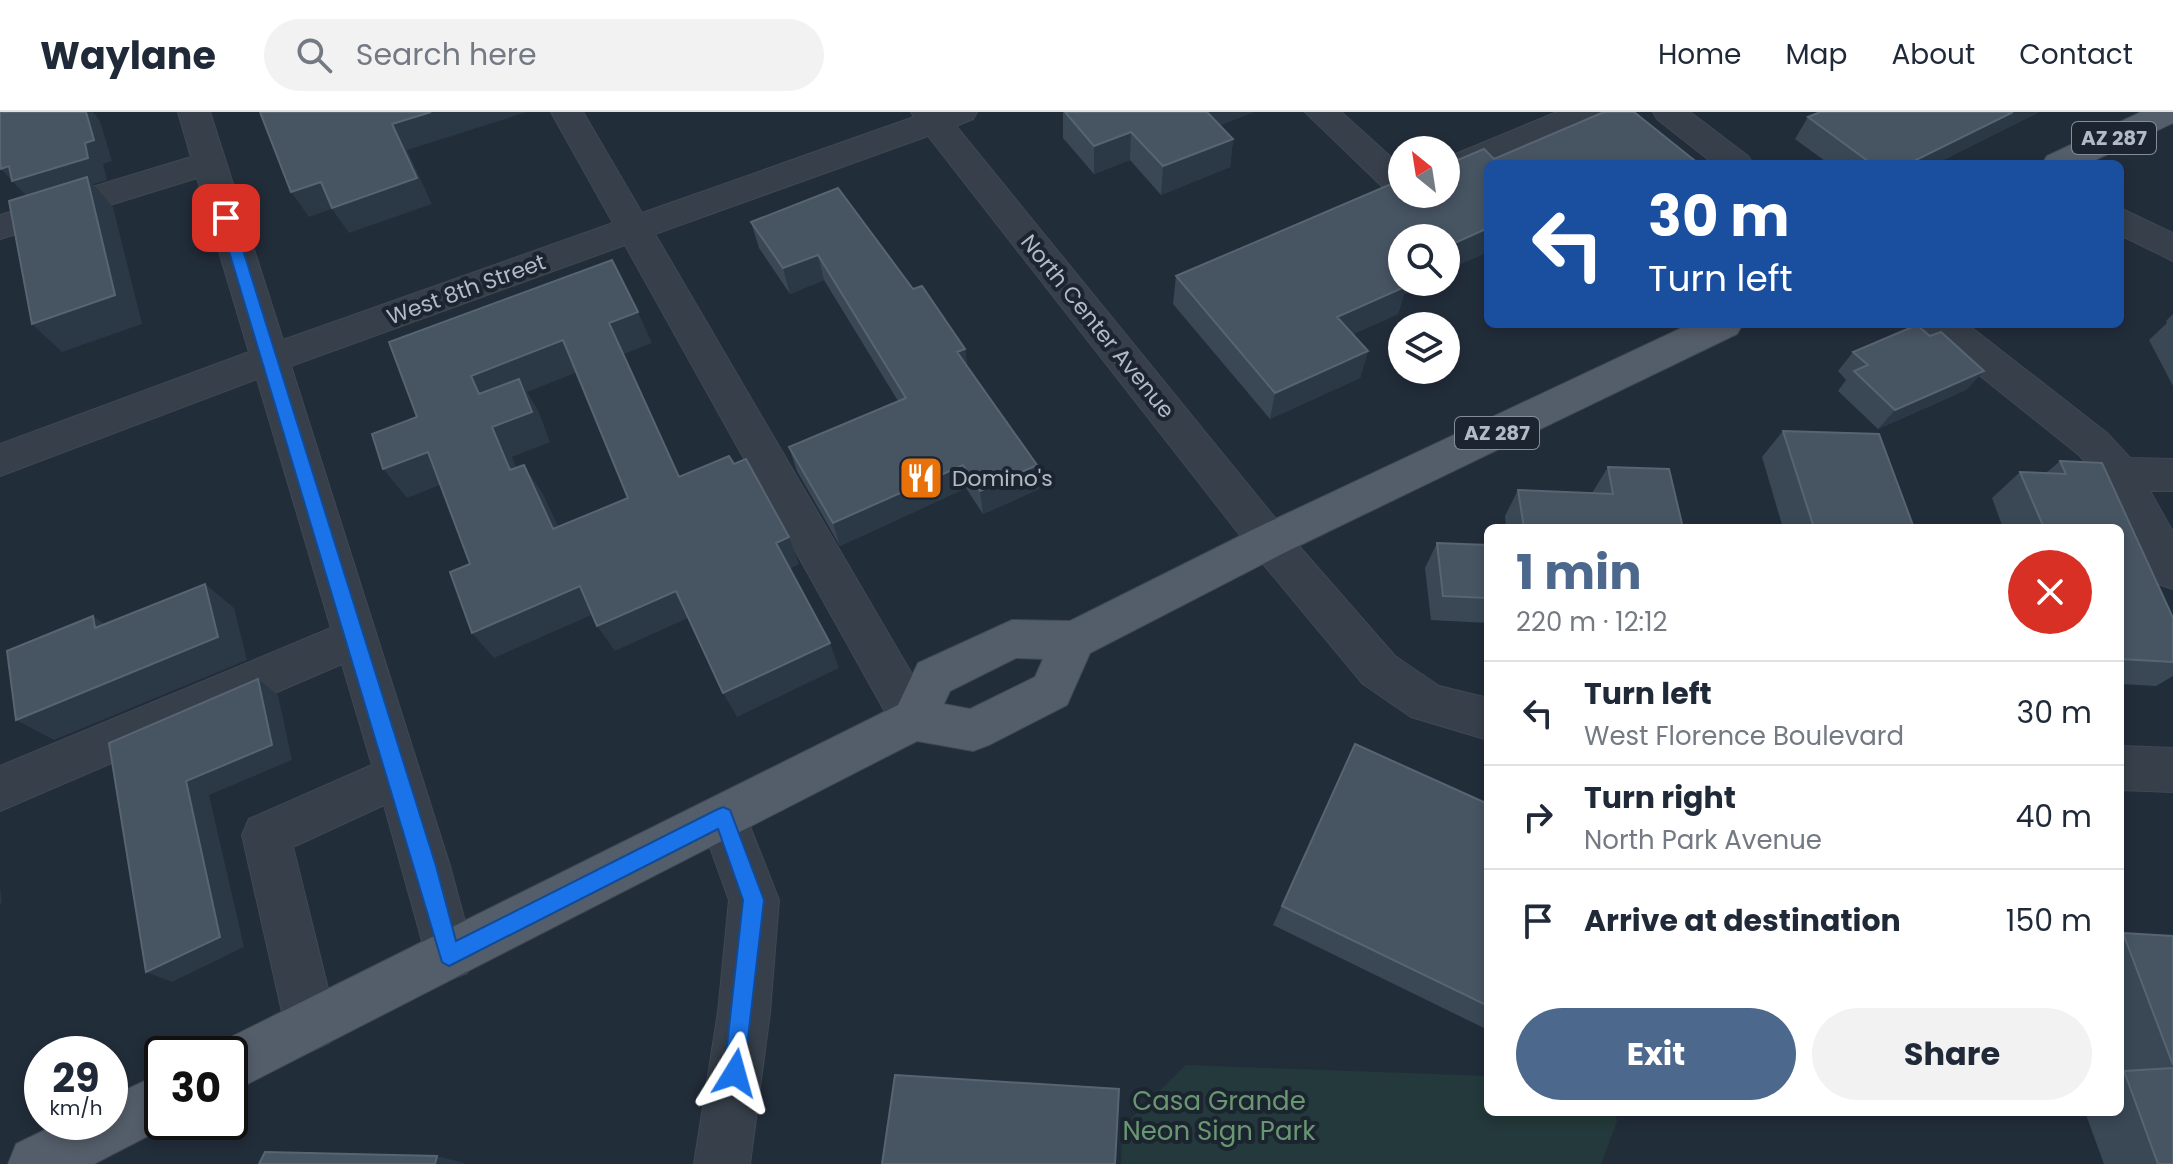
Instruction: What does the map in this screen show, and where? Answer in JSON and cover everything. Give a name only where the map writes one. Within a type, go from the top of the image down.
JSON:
[{"type":"main road","name":"AZ 287","points":[[2067,160],[2168,112]]},
{"type":"main road","name":"AZ 287","points":[[914,720],[934,677],[1012,639],[1074,640],[1269,541],[1716,328]]},
{"type":"main road","points":[[248,1057],[914,720],[973,730],[1051,691],[1074,640]]},
{"type":"main road","points":[[36,1164],[144,1109]]},
{"type":"street","points":[[194,112],[398,776],[449,955]]},
{"type":"street","points":[[567,112],[914,720]]},
{"type":"street","points":[[1321,112],[1388,173]]},
{"type":"street","points":[[1485,160],[1587,112]]},
{"type":"street","points":[[1669,112],[1731,160]]},
{"type":"street","name":"West 8th Street","points":[[0,460],[941,115]]},
{"type":"street","name":"North Center Avenue","points":[[941,115],[1269,541],[1379,670],[1427,703],[1484,718]]},
{"type":"street","points":[[1460,167],[1484,160]]},
{"type":"street","points":[[0,227],[209,163]]},
{"type":"street","points":[[2124,222],[2173,249]]},
{"type":"street","points":[[1946,328],[2093,444],[2120,474],[2173,571]]},
{"type":"street","points":[[2120,474],[2173,475]]},
{"type":"street","points":[[0,789],[355,638]]},
{"type":"street","points":[[2124,768],[2173,770]]},
{"type":"street","points":[[311,1025],[266,835],[398,776]]},
{"type":"street","points":[[722,1164],[744,1012],[754,900],[723,817]]},
{"type":"green space","name":"Casa Grande Neon Sign Park","points":[[1186,1065],[1484,1076],[1484,1116],[1616,1116],[1617,1121],[1601,1164],[1121,1164],[1122,1127]]},
{"type":"building","points":[[0,112],[86,112],[94,140],[85,143],[88,158],[12,181],[9,166],[1,169]]},
{"type":"building","points":[[260,112],[431,112],[392,124],[417,178],[332,208],[321,182],[291,192]]},
{"type":"building","points":[[1065,112],[1207,112],[1233,139],[1163,166],[1131,132],[1094,146]]},
{"type":"building","points":[[1604,112],[1634,112],[1694,160],[1484,160],[1484,230],[1460,241],[1460,224],[1388,224],[1388,294],[1337,317],[1368,351],[1275,393],[1176,276],[1388,185],[1388,208],[1460,208],[1460,159],[1484,149],[1494,159]]},
{"type":"building","points":[[1820,112],[2013,112],[1916,160],[1867,160],[1808,117]]},
{"type":"building","points":[[87,177],[115,295],[32,324],[9,201]]},
{"type":"building","points":[[838,188],[913,289],[922,286],[965,349],[957,352],[1037,465],[980,491],[963,465],[833,523],[789,447],[906,398],[818,255],[783,268],[751,222]]},
{"type":"building","points":[[612,260],[638,312],[609,323],[679,477],[729,456],[734,464],[746,459],[789,537],[776,543],[830,643],[723,693],[676,591],[597,626],[580,586],[472,633],[450,572],[470,564],[428,452],[383,469],[372,434],[417,417],[389,342]],"holes":[[[563,340],[628,498],[553,529],[524,465],[510,470],[492,427],[532,412],[519,379],[479,394],[471,376]]]},
{"type":"building","points":[[1910,328],[1921,328],[1930,336],[1941,332],[1984,371],[1895,410],[1854,371],[1868,365],[1853,352]]},
{"type":"building","points":[[1783,431],[1879,434],[1913,524],[1813,524]]},
{"type":"building","points":[[2060,461],[2102,463],[2173,618],[2173,662],[2124,659],[2124,524],[2042,524],[2020,472],[2066,474]]},
{"type":"building","points":[[1608,467],[1669,469],[1682,524],[1523,524],[1518,490],[1613,494]]},
{"type":"building","points":[[1437,543],[1484,545],[1484,598],[1443,596]]},
{"type":"building","points":[[205,584],[218,637],[16,720],[7,651],[93,616],[95,628]]},
{"type":"building","points":[[258,679],[272,745],[186,781],[220,937],[146,972],[109,743]]},
{"type":"building","points":[[1355,744],[1484,802],[1484,1004],[1282,906]]},
{"type":"building","points":[[2124,933],[2173,936],[2173,1065],[2124,936]]},
{"type":"building","points":[[2173,1068],[2173,1164],[2158,1164],[2124,1071]]},
{"type":"building","points":[[895,1075],[1119,1089],[1115,1164],[882,1164]]},
{"type":"building","points":[[265,1152],[437,1156],[435,1164],[259,1164]]},
{"type":"place","name":"Domino's","points":[[921,478]]},
{"type":"route","points":[[226,218],[426,866],[449,955],[723,817],[754,900],[735,1073]]}]
